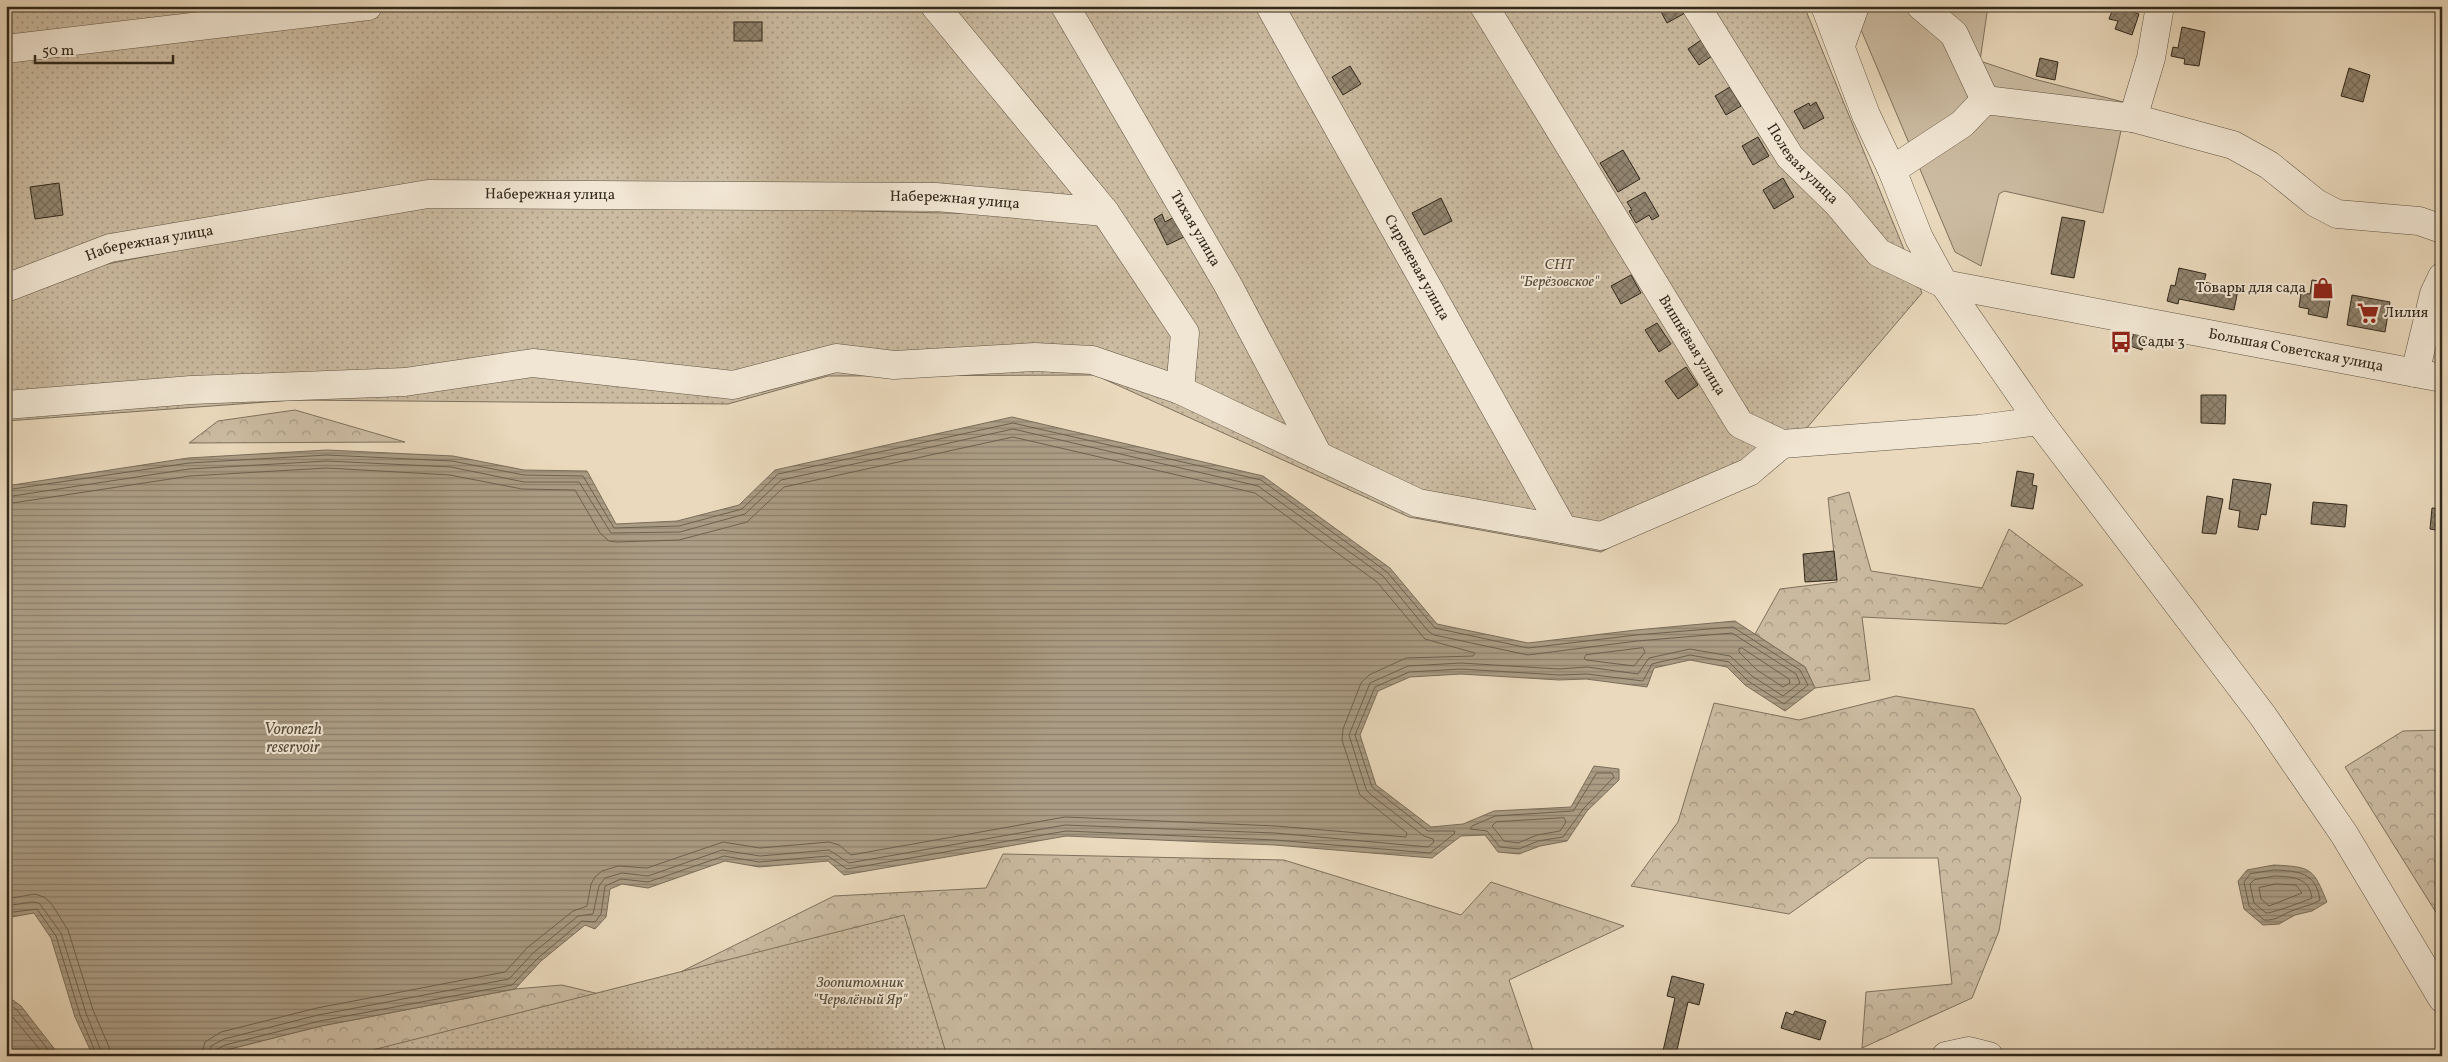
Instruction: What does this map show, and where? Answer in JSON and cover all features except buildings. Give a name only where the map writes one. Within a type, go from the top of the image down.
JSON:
[{"type":"street","points":[[6,49],[368,6]]},
{"type":"street","points":[[935,6],[1105,212],[1185,333],[1180,390]]},
{"type":"street","name":"Тихая улица","points":[[1065,6],[1228,285],[1317,454]]},
{"type":"street","name":"Сиреневая улица","points":[[1270,6],[1563,529]]},
{"type":"street","name":"Вишнёвая улица","points":[[1484,6],[1740,424],[1782,444],[1979,429],[2039,421]]},
{"type":"street","name":"Полевая улица","points":[[1696,6],[1790,157],[1838,204],[1879,254],[1944,284]]},
{"type":"street","points":[[1825,6],[1866,115],[1892,170],[1919,238],[1944,284],[2039,421],[2263,716],[2344,834],[2442,998]]},
{"type":"street","points":[[1841,45],[1855,6]]},
{"type":"street","points":[[1921,6],[1954,34],[1985,100]]},
{"type":"street","points":[[2133,118],[2151,58],[2160,6]]},
{"type":"street","points":[[1892,170],[1962,124],[1985,100]]},
{"type":"street","points":[[1985,100],[2133,118],[2233,146],[2269,165],[2316,203],[2338,214],[2419,221],[2442,229]]},
{"type":"street","name":"Набережная улица","points":[[6,288],[110,248],[428,194],[936,197],[1105,212]]},
{"type":"street","points":[[2415,373],[2434,294],[2442,277]]},
{"type":"street","name":"Большая Советская улица","points":[[1944,284],[2442,378]]},
{"type":"street","points":[[6,405],[191,390],[405,382],[533,363],[733,385],[836,358],[894,365],[1035,357],[1092,360],[1180,390],[1418,503],[1601,536],[1750,472],[1782,444]]},
{"type":"street","points":[[1946,1056],[1969,1051],[1989,1056]]},
{"type":"green space","points":[[6,6],[922,6],[1089,203],[423,195],[6,277]]},
{"type":"green space","name":"СНТ \"Берёзовское\"","points":[[935,6],[1804,6],[1922,293],[1782,457],[1601,552],[1409,517],[1095,375],[828,376],[728,404],[294,400],[6,421],[6,284],[427,201],[1117,217]]},
{"type":"green space","points":[[1851,6],[1988,6],[1980,61],[2034,79],[2127,103],[2103,213],[2004,191],[1999,194],[1981,266],[1955,252]]},
{"type":"green space","points":[[295,410],[405,442],[189,443],[218,421]]},
{"type":"green space","points":[[1849,492],[1871,571],[1982,588],[2009,529],[2083,585],[2006,624],[1862,617],[1870,680],[1815,688],[1805,667],[1755,634],[1780,589],[1837,582],[1828,498]]},
{"type":"green space","points":[[1896,696],[1974,709],[2021,798],[1999,931],[1972,998],[1862,1048],[1866,992],[1952,984],[1938,858],[1868,858],[1789,914],[1631,886],[1678,822],[1714,703],[1799,720]]},
{"type":"green space","points":[[2442,730],[2442,922],[2345,767],[2403,731]]},
{"type":"green space","points":[[1003,854],[1284,860],[1461,915],[1491,882],[1624,926],[1509,980],[1535,1056],[216,1056],[226,1050],[321,1026],[515,989],[562,985],[624,1000],[834,896],[986,888]]},
{"type":"green space","name":"Зоопитомник \"Червлёный Яр\"","points":[[904,915],[947,1056],[349,1056]]},
{"type":"water","name":"Voronezh reservoir","points":[[1012,417],[1263,476],[1390,568],[1437,624],[1528,643],[1636,630],[1735,621],[1805,667],[1815,688],[1785,711],[1745,685],[1727,667],[1690,660],[1654,668],[1647,687],[1586,679],[1559,680],[1461,674],[1410,677],[1378,691],[1360,735],[1376,785],[1431,827],[1463,824],[1494,811],[1571,807],[1594,766],[1619,769],[1619,780],[1587,811],[1567,841],[1540,846],[1519,854],[1498,852],[1485,835],[1461,836],[1432,858],[1275,845],[1066,836],[844,875],[828,861],[759,867],[725,861],[648,888],[622,884],[610,889],[606,917],[595,929],[585,925],[541,961],[515,989],[321,1026],[226,1050],[216,1056],[93,1056],[75,1017],[51,938],[34,913],[6,918],[6,486],[188,458],[327,450],[453,456],[524,470],[587,471],[616,524],[677,521],[739,505],[775,470]]},
{"type":"water","points":[[2274,865],[2296,867],[2310,872],[2318,882],[2327,902],[2312,911],[2295,915],[2279,924],[2263,925],[2244,909],[2238,881],[2247,870]]},
{"type":"water","points":[[6,995],[21,1006],[60,1056],[6,1056]]},
{"type":"place","name":"Товары для сада","points":[[2323,288]]},
{"type":"place","name":"Лилия","points":[[2368,313]]},
{"type":"place","name":"Сады 3","points":[[2121,342]]}]
